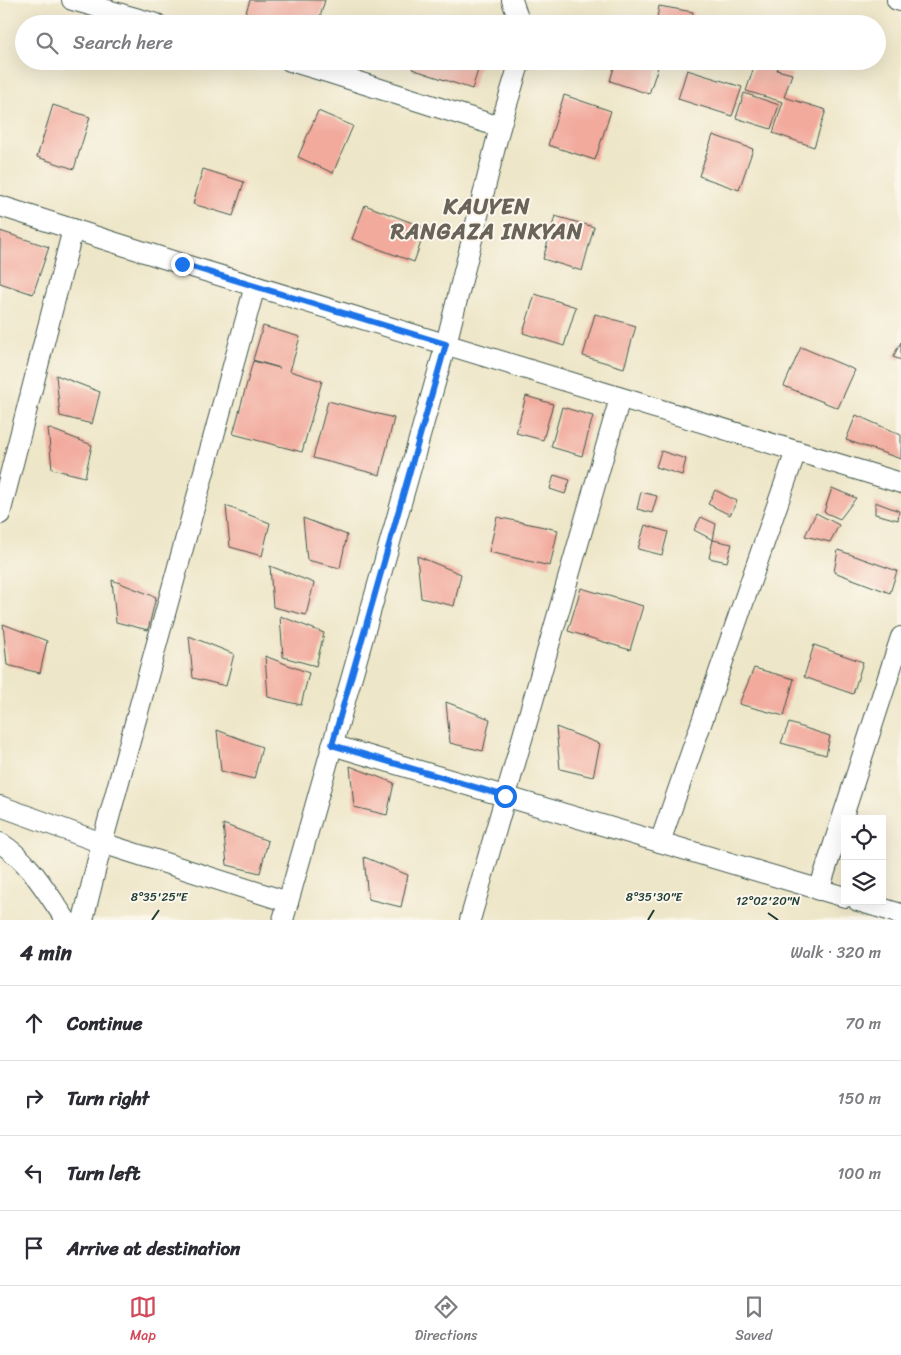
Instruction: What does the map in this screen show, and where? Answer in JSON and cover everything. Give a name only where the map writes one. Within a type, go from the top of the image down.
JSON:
[{"type":"street","points":[[72,0],[124,15]]},
{"type":"street","points":[[512,0],[517,15]]},
{"type":"street","points":[[897,0],[901,1]]},
{"type":"street","points":[[320,70],[500,127]]},
{"type":"street","points":[[0,806],[285,911],[446,344],[500,127],[517,70]]},
{"type":"street","points":[[0,206],[255,286],[901,483]]},
{"type":"street","points":[[0,514],[73,229]]},
{"type":"street","points":[[83,920],[102,843],[255,286]]},
{"type":"street","points":[[470,920],[620,398]]},
{"type":"street","points":[[660,842],[796,451]]},
{"type":"street","points":[[819,890],[901,636]]},
{"type":"street","points":[[332,745],[841,896]]},
{"type":"street","points":[[0,843],[30,868],[66,920]]},
{"type":"street","points":[[871,905],[901,914]]},
{"type":"building","points":[[250,0],[325,0],[321,15],[245,15]]},
{"type":"building","points":[[659,6],[693,12],[692,15],[658,15]]},
{"type":"building","points":[[415,70],[478,70],[472,89]]},
{"type":"building","points":[[613,70],[657,70],[649,94],[610,81]]},
{"type":"building","points":[[687,70],[742,87],[732,116],[678,99]]},
{"type":"building","points":[[753,70],[777,70],[792,74],[784,97],[826,110],[814,147],[773,133],[783,102],[746,91]]},
{"type":"building","points":[[744,93],[779,105],[771,129],[736,118]]},
{"type":"building","points":[[564,95],[611,111],[595,160],[548,145]]},
{"type":"building","points":[[53,105],[90,117],[74,169],[37,157]]},
{"type":"building","points":[[318,111],[353,126],[333,173],[298,157]]},
{"type":"building","points":[[713,135],[753,149],[739,190],[699,176]]},
{"type":"building","points":[[203,169],[244,182],[233,216],[193,204]]},
{"type":"building","points":[[365,205],[426,228],[414,262],[352,239]]},
{"type":"building","points":[[555,216],[594,227],[582,271],[543,259]]},
{"type":"building","points":[[0,231],[49,247],[33,294],[0,283]]},
{"type":"building","points":[[535,294],[576,307],[564,346],[523,333]]},
{"type":"building","points":[[595,314],[636,326],[624,368],[583,356]]},
{"type":"building","points":[[263,326],[300,337],[290,371],[322,381],[302,452],[233,434],[253,361],[280,368],[253,360]]},
{"type":"building","points":[[901,342],[901,360],[893,357]]},
{"type":"building","points":[[801,347],[855,370],[838,408],[784,386]]},
{"type":"building","points":[[56,375],[100,392],[92,424],[60,416]]},
{"type":"building","points":[[526,396],[553,404],[543,440],[516,433]]},
{"type":"building","points":[[328,401],[394,418],[380,475],[313,458]]},
{"type":"building","points":[[562,407],[593,416],[582,456],[551,447]]},
{"type":"building","points":[[856,415],[901,435],[901,459],[846,440]]},
{"type":"building","points":[[48,428],[92,445],[85,477],[52,469]]},
{"type":"building","points":[[661,451],[686,459],[682,475],[656,467]]},
{"type":"building","points":[[554,475],[570,480],[565,494],[550,489]]},
{"type":"building","points":[[832,488],[856,498],[840,519],[824,512]]},
{"type":"building","points":[[715,490],[737,501],[730,515],[708,504]]},
{"type":"building","points":[[641,492],[657,496],[652,513],[637,509]]},
{"type":"building","points":[[875,502],[899,511],[898,520],[875,514]]},
{"type":"building","points":[[226,506],[270,523],[262,556],[230,547]]},
{"type":"building","points":[[816,513],[839,525],[830,542],[805,536]]},
{"type":"building","points":[[497,517],[558,530],[550,566],[489,552]]},
{"type":"building","points":[[701,517],[716,524],[713,540],[694,530]]},
{"type":"building","points":[[303,518],[347,535],[340,568],[307,560]]},
{"type":"building","points":[[645,525],[668,532],[662,555],[638,549]]},
{"type":"building","points":[[713,540],[732,544],[727,562],[709,558]]},
{"type":"building","points":[[838,550],[897,571],[890,593],[834,572]]},
{"type":"building","points":[[417,556],[461,574],[454,606],[421,598]]},
{"type":"building","points":[[270,566],[314,583],[306,615],[273,607]]},
{"type":"building","points":[[112,580],[156,597],[148,630],[116,622]]},
{"type":"building","points":[[581,588],[643,606],[630,650],[568,631]]},
{"type":"building","points":[[280,616],[324,633],[316,666],[283,657]]},
{"type":"building","points":[[3,624],[47,641],[40,673],[7,665]]},
{"type":"building","points":[[189,636],[234,654],[226,686],[193,678]]},
{"type":"building","points":[[814,645],[863,662],[853,694],[804,677]]},
{"type":"building","points":[[265,656],[309,673],[301,705],[268,697]]},
{"type":"building","points":[[754,668],[794,679],[784,716],[739,704]]},
{"type":"building","points":[[446,702],[490,719],[483,751],[450,743]]},
{"type":"building","points":[[789,723],[830,736],[826,755],[781,743]]},
{"type":"building","points":[[556,727],[600,744],[593,777],[560,769]]},
{"type":"building","points":[[217,730],[262,747],[254,779],[221,771]]},
{"type":"building","points":[[350,766],[394,783],[387,815],[354,807]]},
{"type":"building","points":[[223,824],[268,841],[260,873],[227,865]]},
{"type":"building","points":[[364,857],[408,875],[401,907],[368,899]]},
{"type":"district","name":"KAUYEN RANGAZA INKYAN","points":[[487,219]]},
{"type":"route","points":[[182,264],[446,344],[332,745],[505,796]]}]
